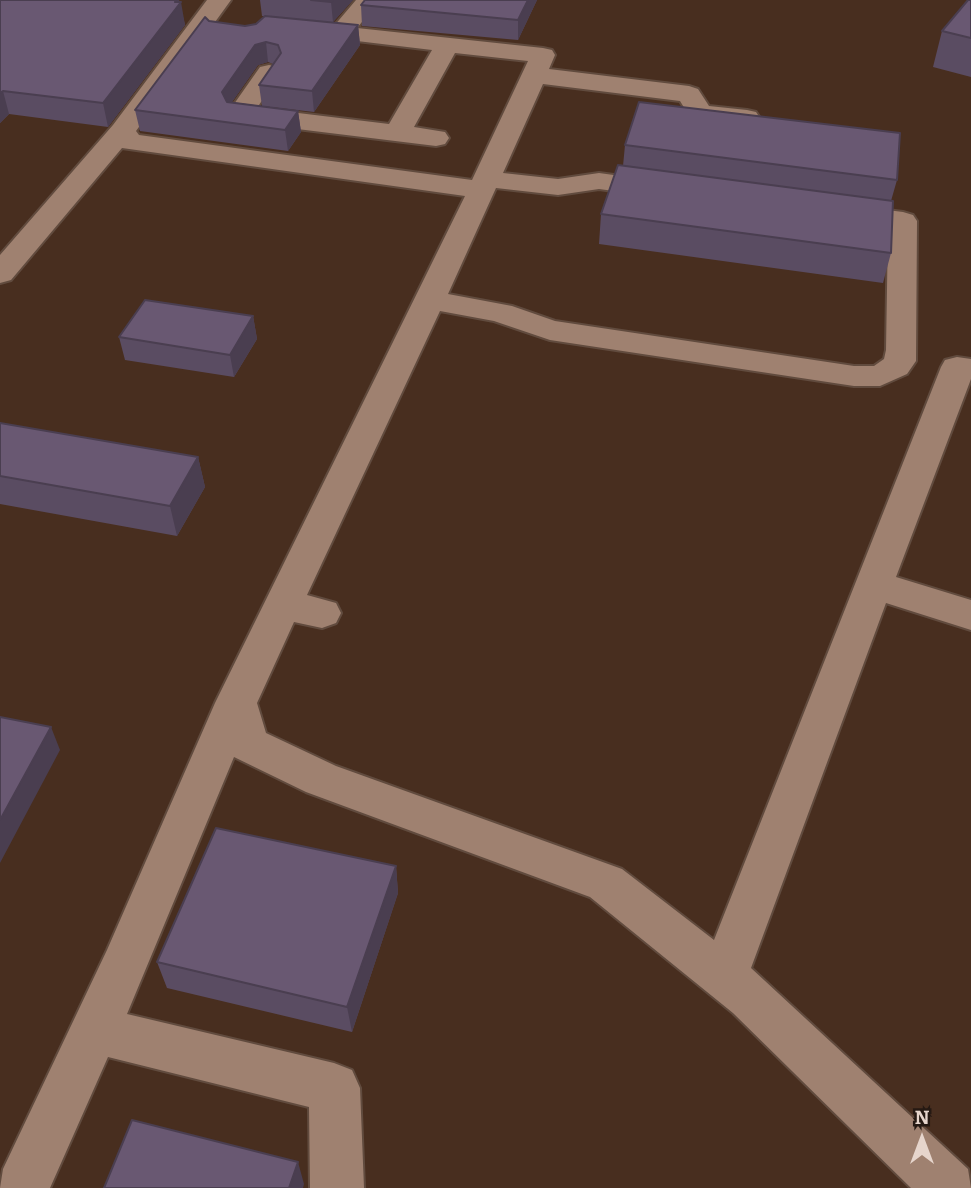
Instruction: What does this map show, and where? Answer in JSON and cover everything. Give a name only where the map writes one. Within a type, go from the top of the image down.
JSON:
[{"type":"lane","points":[[0,274],[204,32],[219,0]]},
{"type":"lane","points":[[22,1188],[236,703],[302,609],[430,300],[544,55],[328,31],[368,0]]},
{"type":"lane","points":[[397,133],[448,43]]},
{"type":"lane","points":[[269,72],[240,114],[436,138]]},
{"type":"lane","points":[[534,75],[689,94],[700,113],[765,120]]},
{"type":"lane","points":[[122,131],[131,142],[484,185],[558,187],[598,181],[688,193]]},
{"type":"lane","points":[[430,300],[501,313],[550,330],[854,376],[888,373],[900,361],[902,350],[903,221],[809,209]]},
{"type":"lane","points":[[724,976],[957,367],[971,369]]},
{"type":"lane","points":[[873,584],[971,615]]},
{"type":"lane","points":[[236,703],[248,744],[321,779],[606,883],[750,997],[949,1188]]},
{"type":"lane","points":[[94,1030],[334,1088],[337,1188]]},
{"type":"building","points":[[0,0],[181,2],[103,103],[3,91],[0,93]]},
{"type":"building","points":[[365,0],[528,0],[518,20],[361,5]]},
{"type":"building","points":[[968,0],[971,0],[971,38],[942,31]]},
{"type":"building","points":[[265,16],[358,25],[312,91],[259,85],[281,53],[278,45],[266,42],[255,45],[222,92],[227,102],[298,111],[285,130],[135,110],[205,17],[209,21],[245,26],[256,24]]},
{"type":"building","points":[[639,102],[900,133],[897,180],[625,145]]},
{"type":"building","points":[[618,165],[893,201],[891,253],[601,214]]},
{"type":"building","points":[[145,300],[253,316],[230,355],[119,337]]},
{"type":"building","points":[[0,423],[198,457],[170,506],[0,476]]},
{"type":"building","points":[[0,717],[51,727],[0,820]]},
{"type":"building","points":[[216,828],[396,866],[347,1007],[157,962]]},
{"type":"building","points":[[132,1120],[298,1162],[289,1188],[104,1188]]}]
